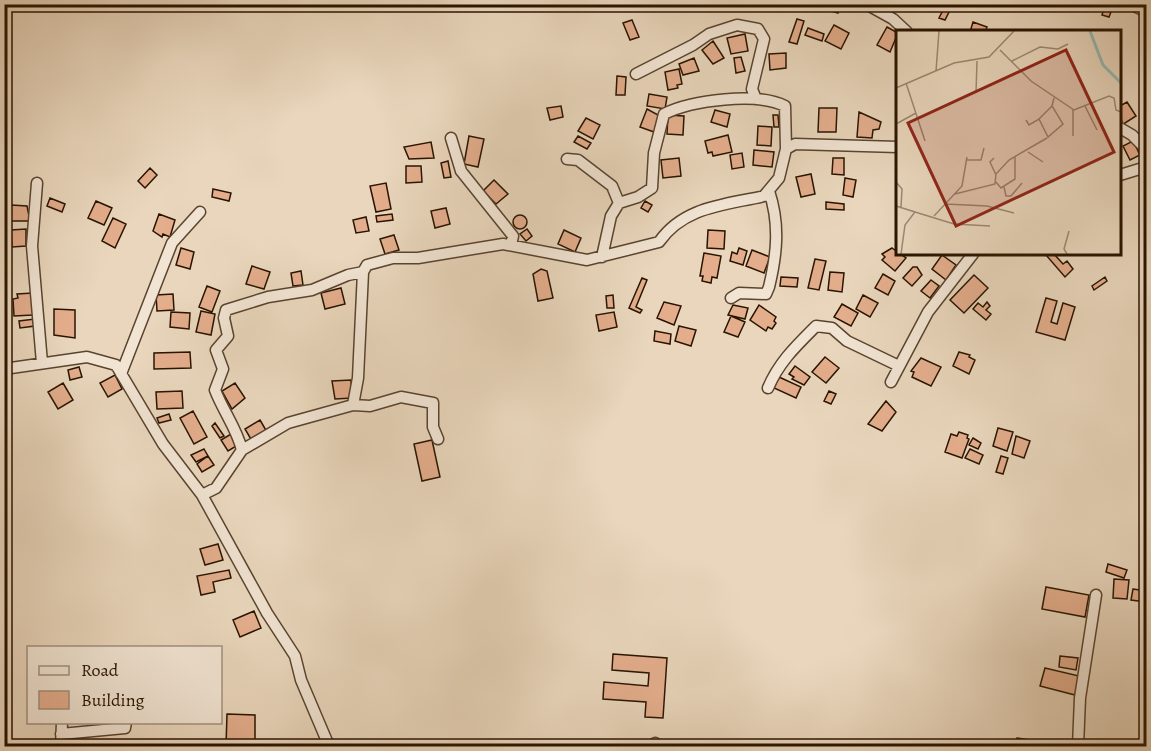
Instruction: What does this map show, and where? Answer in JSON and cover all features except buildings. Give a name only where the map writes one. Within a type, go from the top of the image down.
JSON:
[{"type":"street","points":[[866,4],[893,19],[905,30]]},
{"type":"street","points":[[1131,4],[1146,12]]},
{"type":"street","points":[[636,74],[693,45],[709,34],[737,25],[758,29],[764,39],[752,88],[756,99]]},
{"type":"street","points":[[242,450],[238,434],[223,410],[215,390],[223,369],[216,350],[228,336],[224,318],[226,310],[268,297],[312,290],[348,275],[363,272],[374,262],[393,258],[418,258],[450,251],[511,245],[586,260],[602,257],[659,242],[668,228],[690,214],[734,200],[764,196],[770,191],[778,178],[786,149],[785,106],[756,99],[694,102],[664,114],[654,153],[652,188],[638,197],[619,203],[611,216],[602,257]]},
{"type":"street","points":[[1121,129],[1132,135],[1146,149]]},
{"type":"street","points":[[452,138],[461,171],[513,236],[511,245]]},
{"type":"street","points":[[786,149],[795,144],[896,147]]},
{"type":"street","points":[[567,159],[578,160],[612,186],[619,203]]},
{"type":"street","points":[[1121,174],[1146,167]]},
{"type":"street","points":[[37,183],[32,246],[42,363]]},
{"type":"street","points":[[731,298],[739,293],[766,294],[769,287],[778,232],[770,191]]},
{"type":"street","points":[[121,374],[172,243],[200,212]]},
{"type":"street","points":[[891,382],[928,312],[973,255]]},
{"type":"street","points":[[353,405],[358,378],[363,272]]},
{"type":"street","points":[[768,388],[776,369],[788,353],[816,326],[832,328],[847,341],[899,366]]},
{"type":"street","points":[[4,369],[87,357],[116,365],[163,444],[202,495],[267,614],[295,656],[301,680],[328,747]]},
{"type":"street","points":[[202,495],[216,488],[242,450],[288,423],[353,405],[370,406],[401,397],[434,403],[433,427],[438,439]]},
{"type":"street","points":[[1078,747],[1080,698],[1096,596]]},
{"type":"street","points":[[61,747],[61,728],[117,729],[125,728],[126,724]]}]
